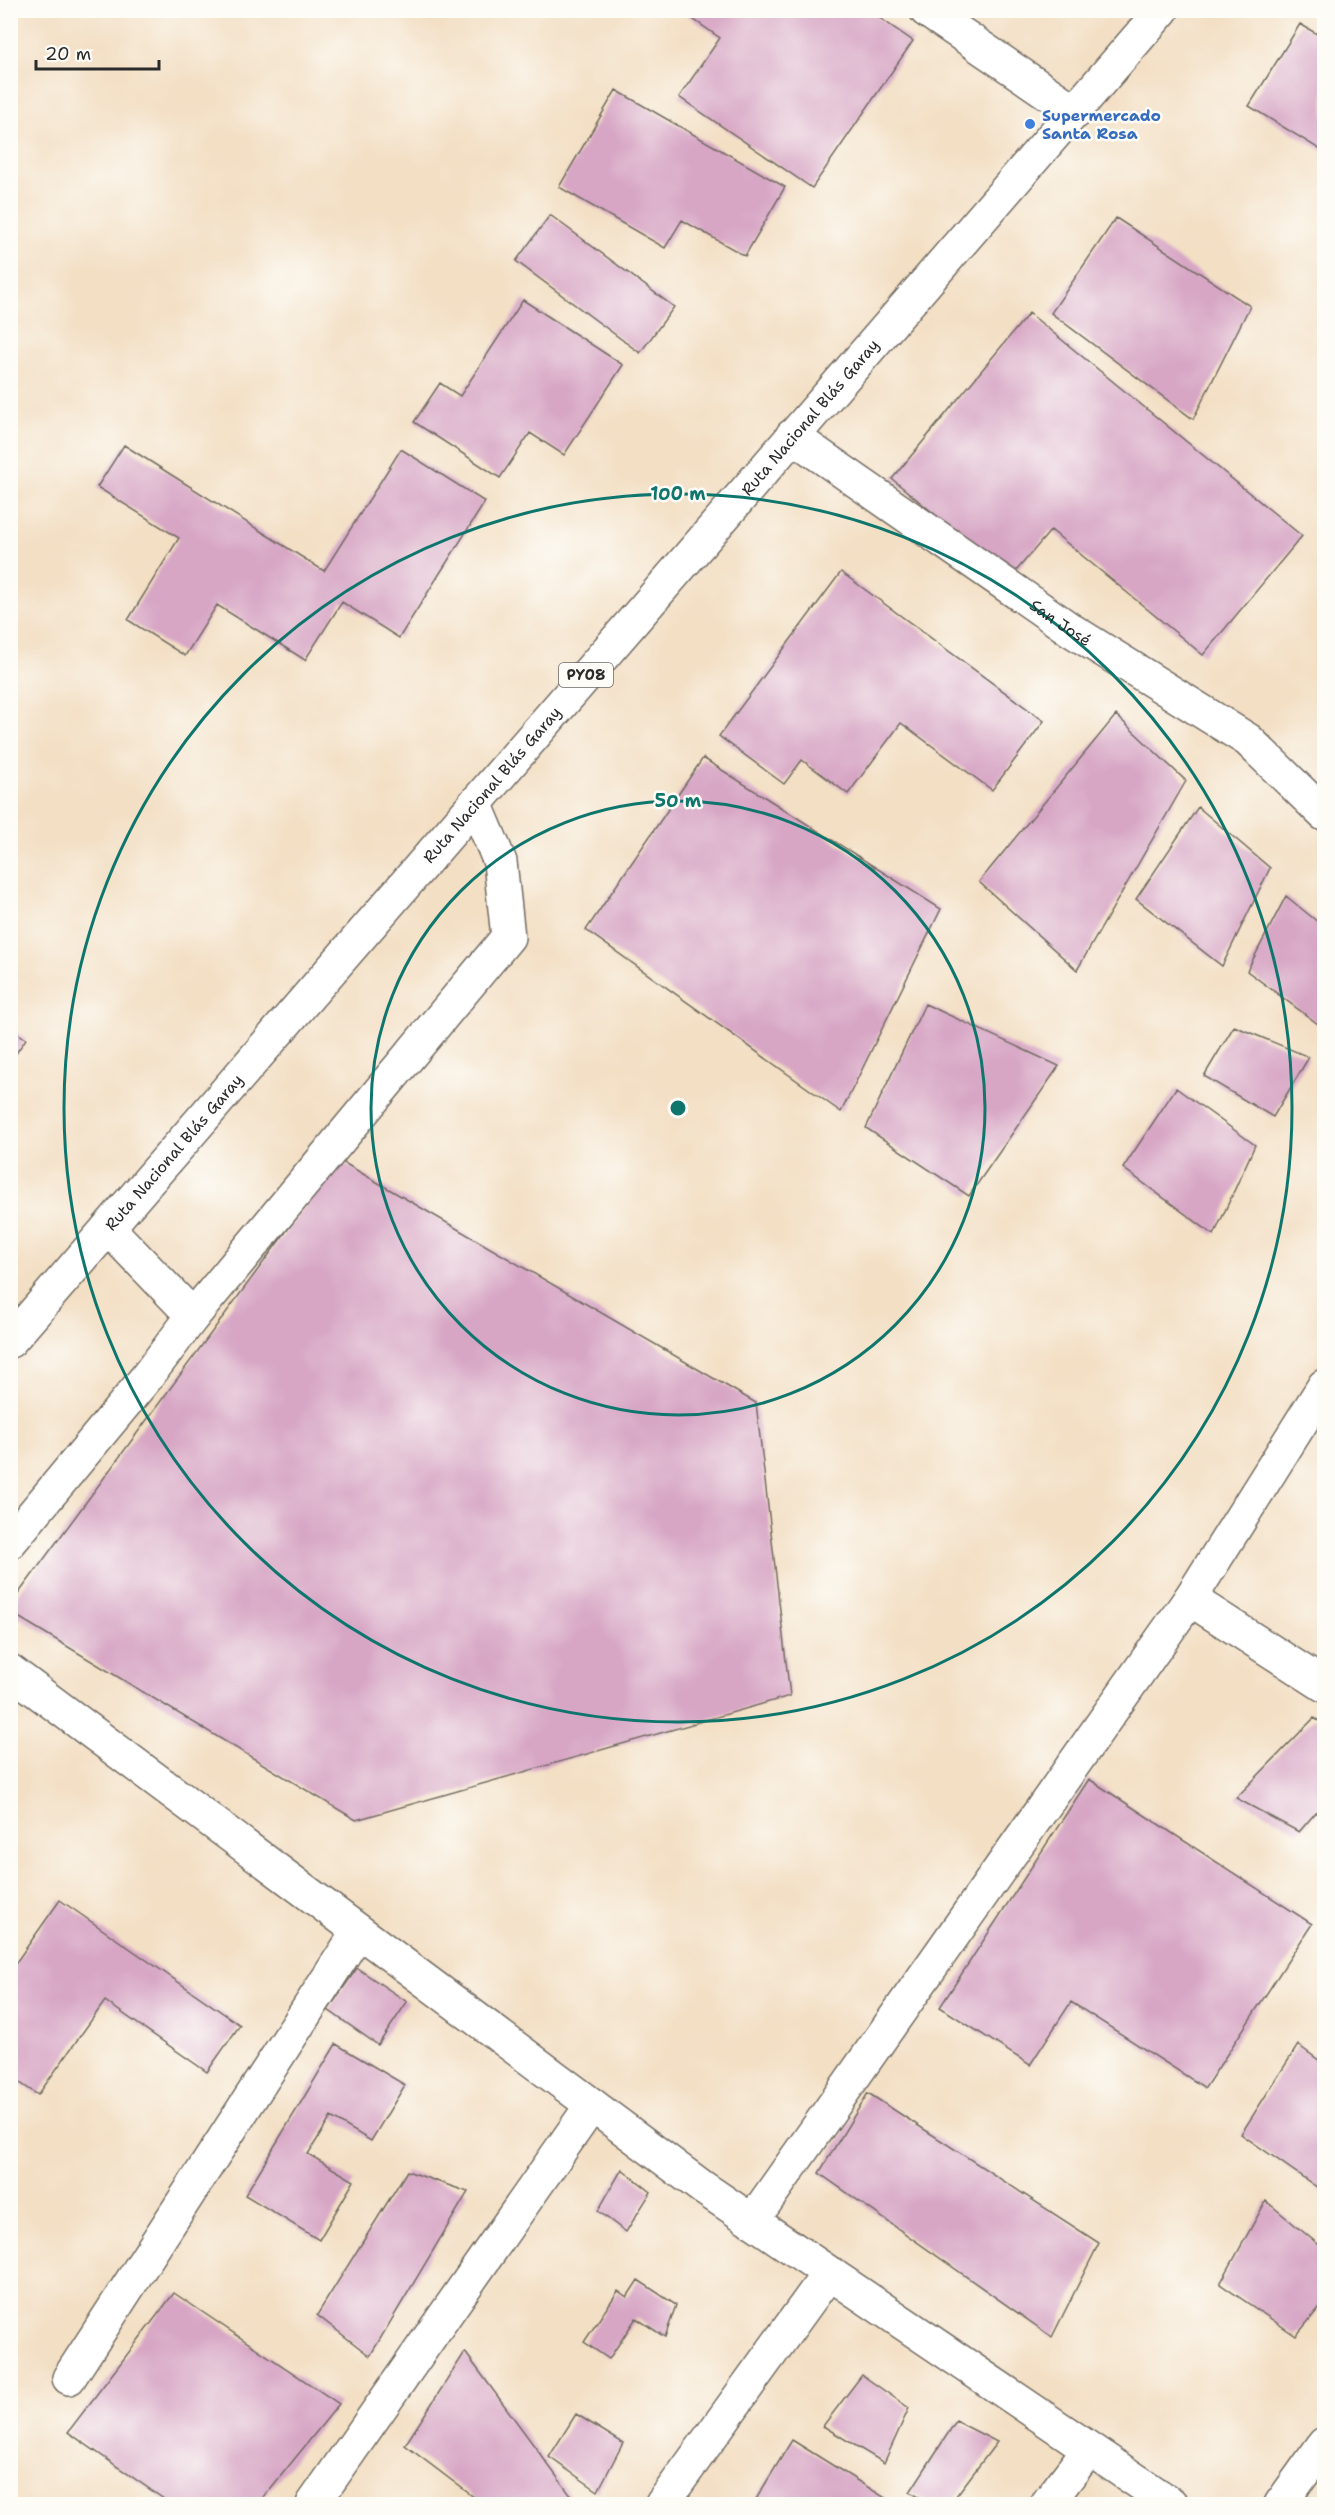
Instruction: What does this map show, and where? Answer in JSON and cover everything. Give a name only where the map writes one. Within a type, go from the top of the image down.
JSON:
[{"type":"main road","points":[[926,10],[1076,112]]},
{"type":"main road","name":"Ruta Nacional Blás Garay","points":[[10,1341],[792,436],[1076,112],[1161,10]]},
{"type":"main road","name":"San José","points":[[792,436],[1071,630],[1248,740],[1324,814]]},
{"type":"main road","points":[[10,1542],[146,1378],[193,1316],[508,937],[500,862],[475,803]]},
{"type":"main road","points":[[108,1228],[193,1316]]},
{"type":"main road","points":[[752,2221],[1190,1599],[1324,1386]]},
{"type":"main road","points":[[1190,1599],[1324,1685]]},
{"type":"main road","points":[[10,1671],[357,1932],[752,2221],[1171,2505]]},
{"type":"main road","points":[[69,2378],[357,1932]]},
{"type":"main road","points":[[313,2505],[592,2105]]},
{"type":"main road","points":[[662,2505],[829,2273]]},
{"type":"main road","points":[[1281,2505],[1324,2444]]},
{"type":"main road","points":[[1047,2505],[1089,2449]]},
{"type":"building","points":[[680,10],[868,10],[913,41],[812,188],[679,97],[720,38]]},
{"type":"building","points":[[1300,24],[1324,38],[1324,152],[1249,106]]},
{"type":"building","points":[[616,90],[785,187],[745,256],[682,220],[665,248],[559,187]]},
{"type":"building","points":[[550,215],[674,307],[640,353],[516,261]]},
{"type":"building","points":[[1116,218],[1250,306],[1193,419],[1051,313]]},
{"type":"building","points":[[523,300],[623,365],[564,455],[530,433],[500,478],[414,422],[440,383],[460,396]]},
{"type":"building","points":[[1029,313],[1302,536],[1203,655],[1051,530],[1011,577],[892,479]]},
{"type":"building","points":[[124,445],[324,571],[401,449],[485,502],[399,638],[342,602],[305,660],[217,605],[185,656],[128,620],[179,538],[97,487]]},
{"type":"building","points":[[841,572],[1044,721],[992,790],[901,723],[848,794],[802,760],[784,784],[719,736]]},
{"type":"building","points":[[1116,715],[1186,781],[1077,970],[979,882]]},
{"type":"building","points":[[703,758],[941,909],[841,1112],[586,930]]},
{"type":"building","points":[[1198,807],[1270,868],[1222,966],[1136,899]]},
{"type":"building","points":[[1286,896],[1324,927],[1324,1004],[1318,1024],[1247,971]]},
{"type":"building","points":[[925,1004],[1059,1066],[969,1196],[866,1128]]},
{"type":"building","points":[[1234,1026],[1309,1057],[1273,1117],[1204,1076]]},
{"type":"building","points":[[10,1028],[26,1039],[10,1062]]},
{"type":"building","points":[[1176,1088],[1255,1145],[1214,1235],[1123,1168]]},
{"type":"building","points":[[339,1160],[756,1403],[790,1696],[356,1820],[10,1612],[10,1605]]},
{"type":"building","points":[[1314,1718],[1324,1724],[1324,1803],[1299,1832],[1236,1798]]},
{"type":"building","points":[[1089,1779],[1312,1924],[1205,2088],[1071,2002],[1030,2065],[940,2007]]},
{"type":"building","points":[[60,1900],[240,2025],[207,2072],[105,2001],[38,2095],[10,2076],[10,1971]]},
{"type":"building","points":[[357,1968],[407,2002],[378,2045],[328,2010]]},
{"type":"building","points":[[336,2044],[405,2085],[371,2141],[331,2117],[308,2154],[354,2181],[319,2240],[245,2195]]},
{"type":"building","points":[[1298,2045],[1324,2064],[1324,2192],[1241,2134]]},
{"type":"building","points":[[868,2093],[1099,2243],[1052,2337],[819,2173]]},
{"type":"building","points":[[622,2169],[651,2192],[626,2232],[598,2211]]},
{"type":"building","points":[[407,2171],[468,2192],[370,2356],[317,2315]]},
{"type":"building","points":[[1266,2201],[1324,2249],[1324,2302],[1296,2336],[1220,2284]]},
{"type":"building","points":[[638,2280],[676,2305],[665,2337],[636,2318],[609,2359],[584,2342],[618,2291],[627,2297]]},
{"type":"building","points":[[174,2293],[339,2404],[258,2504],[171,2504],[68,2432]]},
{"type":"building","points":[[465,2352],[577,2504],[483,2504],[405,2445]]},
{"type":"building","points":[[862,2375],[909,2408],[884,2463],[823,2426]]},
{"type":"building","points":[[576,2414],[623,2443],[598,2491],[549,2457]]},
{"type":"building","points":[[956,2421],[997,2442],[950,2504],[931,2504],[910,2492]]},
{"type":"building","points":[[792,2440],[895,2504],[753,2504]]},
{"type":"place","name":"Supermercado Santa Rosa","points":[[1030,124]]}]
